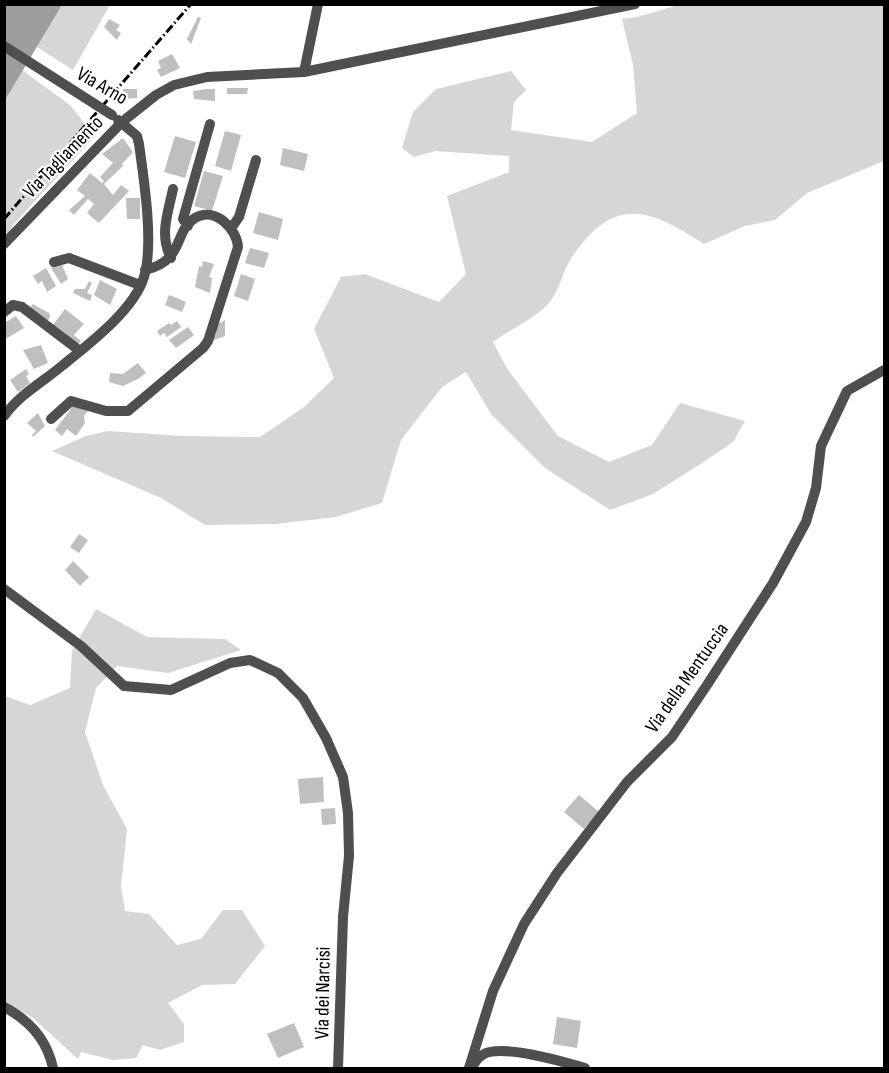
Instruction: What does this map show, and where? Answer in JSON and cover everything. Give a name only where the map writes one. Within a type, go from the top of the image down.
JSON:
[{"type":"street","points":[[304,72],[318,4]]},
{"type":"street","name":"Via Arno","points":[[4,46],[122,122],[156,95],[174,85],[207,77],[304,72],[635,4]]},
{"type":"street","points":[[4,416],[19,399],[80,351],[125,307],[140,285],[145,270],[147,226],[139,144],[137,136],[122,122]]},
{"type":"street","name":"Via Tagliamento","points":[[4,244],[122,122]]},
{"type":"street","points":[[188,226],[183,219],[210,124]]},
{"type":"street","points":[[232,227],[239,217],[256,160]]},
{"type":"street","points":[[171,258],[166,249],[164,230],[173,189]]},
{"type":"street","points":[[51,419],[71,401],[106,411],[128,411],[177,371],[208,341],[238,247],[237,238],[232,227],[207,215],[196,218],[188,226],[171,258],[145,270]]},
{"type":"street","points":[[54,262],[69,258],[140,285]]},
{"type":"street","points":[[4,312],[13,305],[22,307],[80,351]]},
{"type":"street","name":"Via della Mentuccia","points":[[470,1068],[493,991],[524,924],[557,873],[627,782],[672,737],[773,583],[806,522],[816,488],[821,446],[847,391],[885,370]]},
{"type":"street","name":"Via dei Narcisi","points":[[4,589],[81,646],[124,686],[171,690],[230,663],[250,660],[278,673],[303,698],[326,738],[343,777],[349,856],[343,917],[339,1063]]},
{"type":"street","points":[[4,1007],[21,1016],[42,1038],[53,1068]]},
{"type":"street","name":"Via della Mentuccia","points":[[470,1068],[485,1054],[497,1052],[561,1061],[585,1068]]},
{"type":"street","points":[[330,1068],[339,1063]]},
{"type":"shaded area","points":[[5,5],[62,5],[5,100]]},
{"type":"shaded area","points":[[62,5],[110,5],[73,70],[37,47]]},
{"type":"shaded area","points":[[678,5],[884,5],[884,161],[807,193],[775,220],[745,226],[704,244],[667,222],[650,216],[634,214],[618,216],[603,223],[572,257],[553,297],[545,308],[493,342],[508,370],[558,436],[609,462],[652,445],[680,403],[745,421],[733,442],[653,494],[610,510],[545,468],[491,414],[466,372],[442,387],[401,440],[382,503],[336,517],[276,524],[205,525],[161,498],[52,451],[86,436],[108,431],[183,436],[260,437],[304,407],[334,378],[314,329],[341,277],[365,274],[439,302],[466,274],[447,196],[509,172],[509,156],[435,151],[414,157],[402,148],[413,112],[436,89],[511,71],[526,90],[514,102],[511,130],[592,142],[637,113],[633,65],[622,19]]},
{"type":"shaded area","points":[[22,70],[70,105],[95,136],[13,225],[5,243],[5,100]]},
{"type":"shaded area","points":[[96,609],[147,637],[225,639],[241,650],[168,673],[117,666],[96,688],[85,732],[103,785],[127,829],[121,886],[125,911],[149,914],[177,945],[201,939],[223,910],[242,910],[265,946],[235,984],[202,985],[168,1003],[184,1024],[184,1042],[160,1050],[143,1045],[136,1058],[113,1060],[81,1052],[78,1059],[33,1018],[5,1002],[5,696],[30,705],[70,688],[72,651]]},
{"type":"building","points":[[198,17],[201,18],[191,44],[187,39]]},
{"type":"building","points":[[109,19],[120,25],[116,30],[121,33],[117,40],[104,27]]},
{"type":"building","points":[[172,54],[180,68],[161,77],[157,70],[161,68],[158,61]]},
{"type":"building","points":[[227,88],[248,88],[247,94],[227,94]]},
{"type":"building","points":[[123,89],[137,89],[137,98],[123,99]]},
{"type":"building","points":[[215,89],[215,101],[194,99],[193,91]]},
{"type":"building","points":[[225,131],[241,135],[231,171],[215,166]]},
{"type":"building","points":[[175,136],[196,142],[185,178],[164,172]]},
{"type":"building","points":[[123,138],[133,152],[122,164],[123,166],[104,184],[113,195],[121,185],[129,191],[99,223],[87,213],[94,204],[88,199],[74,215],[69,210],[85,196],[77,190],[90,173],[102,183],[104,181],[100,177],[113,163],[102,154]]},
{"type":"building","points":[[283,148],[308,154],[304,171],[280,165]]},
{"type":"building","points":[[204,171],[223,176],[212,211],[194,206]]},
{"type":"building","points":[[126,198],[140,198],[140,219],[127,219]]},
{"type":"building","points":[[259,212],[283,219],[278,240],[253,233]]},
{"type":"building","points":[[250,248],[269,253],[264,268],[245,263]]},
{"type":"building","points":[[60,260],[68,279],[61,284],[50,266]]},
{"type":"building","points":[[203,261],[214,264],[209,277],[212,278],[210,293],[195,287],[199,266],[202,267]]},
{"type":"building","points":[[46,268],[56,286],[47,292],[42,281],[38,284],[33,276]]},
{"type":"building","points":[[241,274],[255,279],[248,301],[234,296]]},
{"type":"building","points":[[100,280],[117,289],[110,305],[94,295]]},
{"type":"building","points":[[89,281],[92,283],[87,293],[92,295],[90,301],[73,293],[75,289],[85,289]]},
{"type":"building","points":[[169,295],[186,302],[182,312],[165,305]]},
{"type":"building","points":[[33,304],[49,313],[50,317],[47,322],[29,308]]},
{"type":"building","points":[[65,309],[84,324],[74,335],[81,341],[77,346],[52,326]]},
{"type":"building","points":[[16,316],[24,328],[4,340],[4,323]]},
{"type":"building","points":[[225,320],[225,336],[212,341],[211,336],[216,335],[216,325]]},
{"type":"building","points":[[177,321],[181,327],[167,337],[164,333],[160,336],[157,331]]},
{"type":"building","points":[[188,327],[194,335],[176,348],[169,340]]},
{"type":"building","points":[[41,345],[48,363],[34,369],[23,350]]},
{"type":"building","points":[[138,363],[146,373],[138,379],[123,386],[109,382],[110,373],[123,374]]},
{"type":"building","points":[[26,369],[29,374],[26,376],[30,383],[18,392],[10,380]]},
{"type":"building","points":[[76,402],[88,411],[84,416],[85,423],[76,436],[67,429],[62,436],[55,430]]},
{"type":"building","points":[[38,413],[45,426],[33,437],[36,431],[27,423]]},
{"type":"building","points":[[79,534],[88,540],[79,553],[70,547]]},
{"type":"building","points":[[73,561],[89,577],[80,586],[65,570]]},
{"type":"building","points":[[323,777],[324,802],[300,804],[298,779]]},
{"type":"building","points":[[579,795],[599,812],[584,829],[564,812]]},
{"type":"building","points":[[335,808],[336,824],[322,825],[321,809]]},
{"type":"building","points":[[557,1017],[581,1021],[577,1048],[553,1044]]},
{"type":"building","points":[[294,1023],[304,1047],[278,1058],[267,1034]]},
{"type":"railway","points":[[4,219],[191,4]]}]
